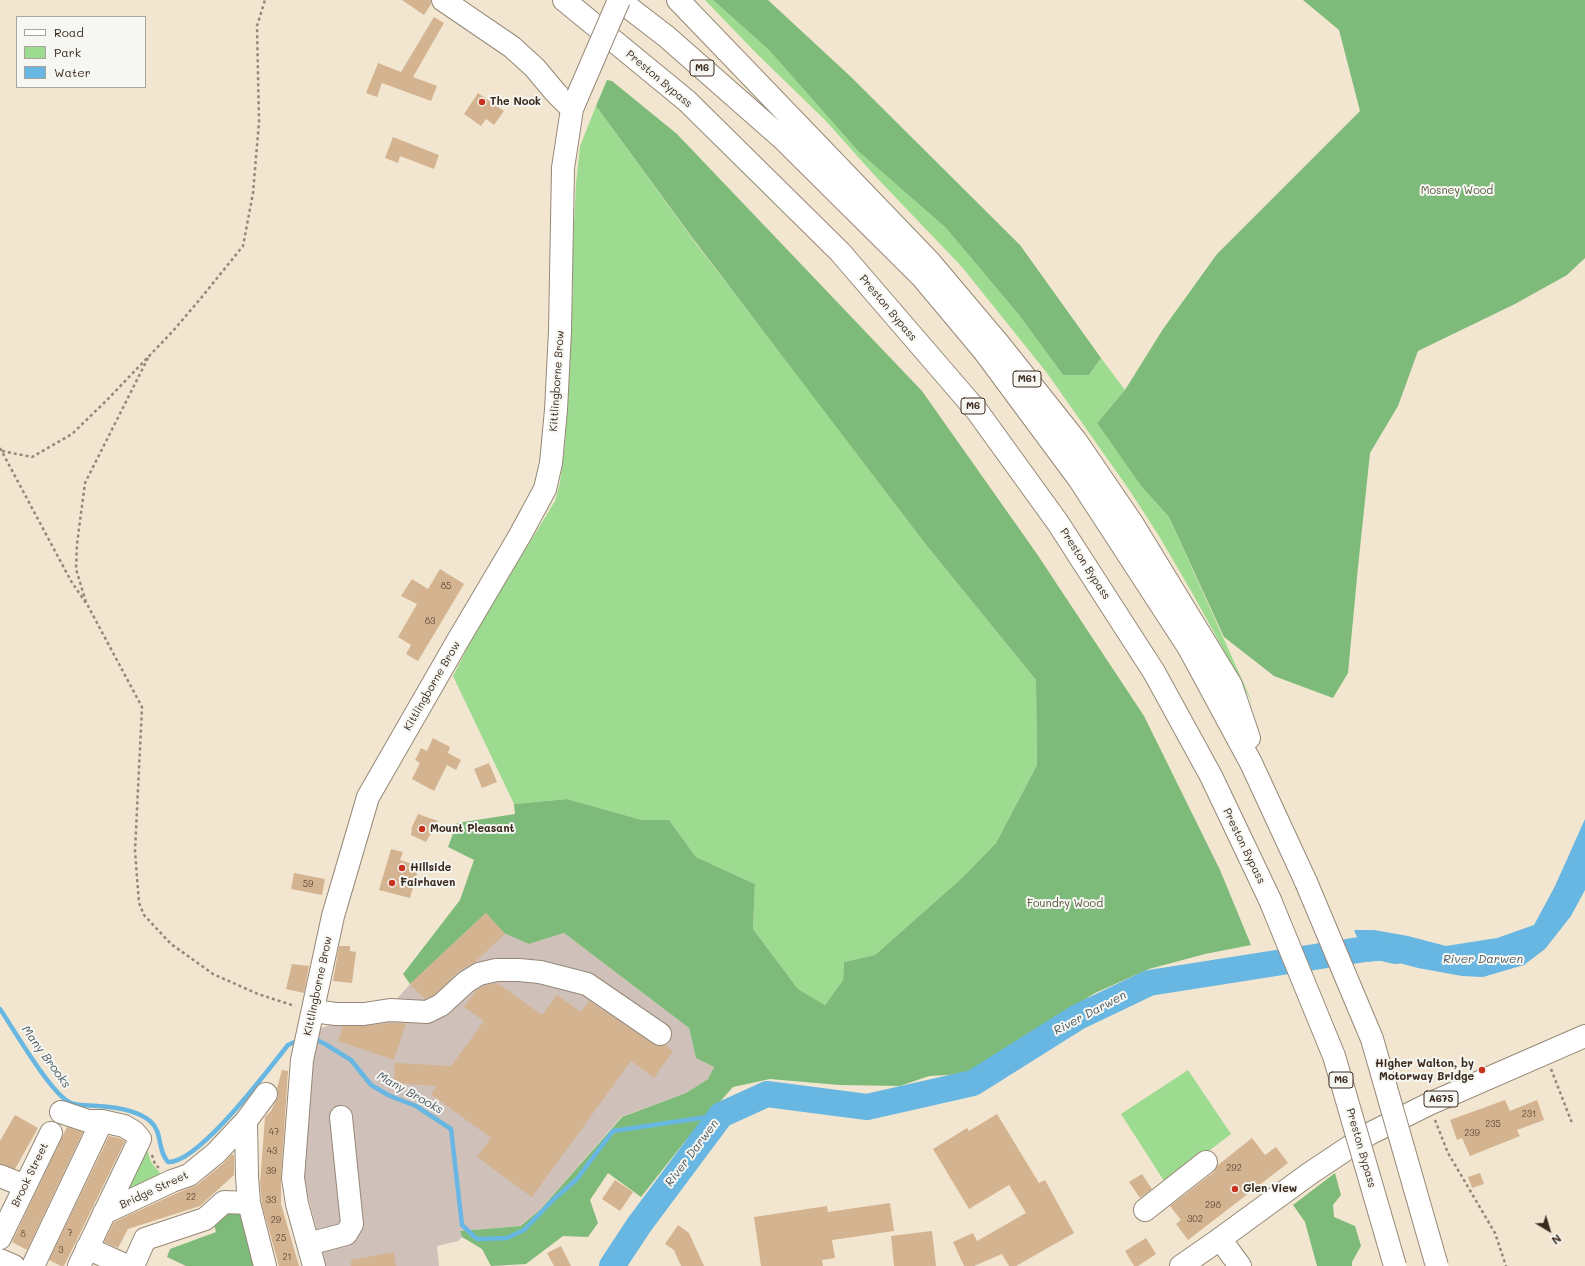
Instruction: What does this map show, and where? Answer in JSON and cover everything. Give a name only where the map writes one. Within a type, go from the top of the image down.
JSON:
[{"type":"main road","points":[[443,0],[512,47],[535,68],[555,92],[575,102]]},
{"type":"main road","name":"Preston Bypass","points":[[564,0],[687,101],[834,246],[977,411],[1058,523],[1154,672],[1211,776],[1270,900],[1334,1056],[1395,1266]]},
{"type":"main road","name":"Kittlingborne Brow","points":[[314,1266],[296,1204],[293,1178],[302,1060],[333,916],[368,796],[456,642],[519,537],[545,489],[551,463],[556,410],[560,331],[563,168],[575,102],[619,0]]},
{"type":"main road","name":"M6","points":[[619,0],[667,37],[783,139],[922,277],[984,351],[1079,479],[1189,648],[1251,763],[1306,882],[1372,1039],[1437,1266]]},
{"type":"main road","name":"M61","points":[[678,0],[929,261],[999,344],[1076,441],[1132,523],[1231,685],[1279,825]]},
{"type":"main road","points":[[313,1011],[336,1014],[364,1014],[390,1010],[427,1012],[441,1005],[466,982],[479,974],[496,970],[519,970],[540,972],[587,984],[660,1034]]},
{"type":"main road","name":"A675","points":[[1181,1266],[1309,1174],[1369,1134],[1429,1104],[1585,1036]]},
{"type":"main road","name":"Bridge Street","points":[[104,1213],[172,1181],[189,1175],[216,1153],[246,1120],[266,1094]]},
{"type":"main road","points":[[61,1112],[88,1121],[102,1121],[124,1126],[134,1132],[140,1139]]},
{"type":"main road","points":[[308,1244],[346,1234],[352,1224],[341,1117]]},
{"type":"main road","points":[[246,1120],[249,1203],[265,1266]]},
{"type":"main road","points":[[33,1266],[102,1121]]},
{"type":"main road","name":"Brook Street","points":[[0,1238],[51,1133]]},
{"type":"main road","name":"Bridge Street","points":[[83,1257],[140,1139]]},
{"type":"main road","points":[[1145,1210],[1206,1162]]},
{"type":"main road","points":[[0,1176],[25,1186]]},
{"type":"main road","points":[[133,1266],[145,1239],[205,1219],[224,1202],[249,1203]]},
{"type":"main road","points":[[1220,1239],[1240,1266]]},
{"type":"main road","points":[[83,1257],[127,1266]]},
{"type":"main road","points":[[0,1260],[14,1266]]},
{"type":"path","points":[[1,449],[32,457],[72,434],[150,354],[201,298],[243,246],[254,193],[259,122],[257,26],[265,0]]},
{"type":"path","points":[[88,606],[76,569],[77,544],[85,484],[150,354]]},
{"type":"path","points":[[1,449],[71,581],[88,606],[142,708],[135,851],[139,903],[144,915],[171,944],[213,974],[258,994],[313,1011]]},
{"type":"path","points":[[1546,1054],[1572,1123]]},
{"type":"path","points":[[1429,1104],[1448,1153],[1495,1233],[1506,1266]]},
{"type":"path","points":[[140,1139],[148,1138],[155,1164],[172,1181]]},
{"type":"shaded area","points":[[486,913],[529,944],[564,933],[689,1028],[696,1058],[714,1067],[708,1079],[686,1093],[621,1117],[540,1210],[519,1226],[460,1231],[462,1237],[458,1241],[437,1246],[439,1266],[326,1266],[303,1177],[311,1068],[319,1029],[396,1000],[410,984]]},
{"type":"green space","points":[[705,0],[713,0],[769,50],[858,151],[946,228],[1019,315],[1063,375],[1089,375],[1101,358],[1125,390],[1097,423],[1141,486],[1169,517],[1253,704],[1194,596],[1159,536],[1130,491],[1047,373],[962,267],[877,178],[825,120],[756,53]]},
{"type":"green space","points":[[713,0],[768,0],[850,76],[1020,245],[1101,358],[1089,375],[1063,375],[1019,315],[946,228],[858,151],[769,50]]},
{"type":"green space","name":"Mosney Wood","points":[[1303,0],[1585,0],[1585,258],[1567,275],[1515,304],[1418,351],[1398,406],[1370,453],[1348,673],[1333,698],[1274,676],[1224,637],[1169,517],[1141,486],[1097,423],[1125,390],[1163,329],[1217,254],[1360,111],[1339,30]]},
{"type":"green space","name":"Foundry Wood","points":[[607,80],[612,81],[677,134],[922,391],[1037,554],[1144,716],[1220,870],[1251,945],[1205,954],[1149,969],[1095,993],[965,1074],[929,1076],[900,1086],[839,1085],[770,1079],[733,1087],[686,1140],[641,1197],[608,1173],[590,1200],[598,1223],[588,1237],[563,1236],[526,1264],[491,1266],[482,1249],[462,1237],[460,1231],[520,1226],[540,1210],[622,1117],[686,1093],[708,1079],[714,1067],[696,1058],[689,1028],[564,933],[529,944],[504,933],[486,913],[410,984],[403,974],[460,900],[474,860],[448,847],[457,823],[515,814],[514,804],[567,799],[642,820],[669,820],[696,857],[755,884],[753,929],[798,989],[825,1005],[843,980],[844,962],[875,955],[963,877],[996,843],[1037,765],[1036,680],[927,546],[694,240],[596,106]]},
{"type":"green space","points":[[596,106],[697,245],[927,546],[1036,680],[1037,765],[996,843],[963,877],[875,955],[844,962],[843,980],[825,1005],[798,989],[753,929],[755,884],[696,857],[669,820],[642,820],[567,799],[514,804],[453,676],[478,627],[555,501],[560,482],[565,444],[573,284],[576,184],[580,146]]},
{"type":"green space","points":[[1188,1070],[1231,1134],[1166,1184],[1121,1114]]},
{"type":"green space","points":[[146,1146],[151,1162],[164,1178],[116,1200]]},
{"type":"green space","points":[[1335,1173],[1341,1195],[1333,1205],[1334,1217],[1355,1226],[1361,1246],[1352,1262],[1352,1266],[1317,1266],[1305,1222],[1293,1205]]},
{"type":"green space","points":[[243,1210],[257,1266],[186,1266],[167,1257],[170,1249],[216,1232],[213,1221],[224,1211]]},
{"type":"water","name":"River Darwen","points":[[1585,819],[1585,890],[1571,916],[1545,949],[1524,965],[1483,977],[1462,976],[1418,968],[1388,960],[1367,962],[1354,930],[1374,930],[1408,936],[1446,946],[1497,938],[1534,925],[1555,886]]},
{"type":"building","points":[[402,0],[431,0],[431,4],[424,15]]},
{"type":"building","points":[[434,17],[444,23],[413,77],[437,86],[431,101],[382,83],[377,97],[366,93],[378,63],[401,72]]},
{"type":"building","name":"The Nook","points":[[478,93],[504,111],[494,125],[486,119],[481,126],[464,114]]},
{"type":"building","points":[[393,137],[439,155],[434,169],[400,156],[398,163],[385,158]]},
{"type":"building","points":[[440,569],[464,584],[418,661],[406,654],[411,645],[398,637],[417,604],[401,596],[412,579],[428,589]]},
{"type":"building","points":[[433,738],[450,747],[448,753],[461,760],[456,770],[447,765],[434,791],[412,779],[420,763],[415,760],[421,748],[427,751]]},
{"type":"building","points":[[489,763],[497,782],[482,788],[474,769]]},
{"type":"building","name":"Mount Pleasant","points":[[418,814],[438,821],[426,842],[411,835],[412,827]]},
{"type":"building","points":[[391,849],[403,852],[400,860],[419,866],[410,898],[379,890]]},
{"type":"building","points":[[294,873],[325,879],[322,895],[291,889]]},
{"type":"building","points":[[486,913],[505,934],[475,962],[459,971],[434,995],[425,999],[410,984]]},
{"type":"building","points":[[339,946],[350,946],[350,951],[356,952],[352,983],[333,981]]},
{"type":"building","points":[[292,964],[309,966],[304,993],[286,989]]},
{"type":"building","points":[[497,983],[542,1015],[557,995],[581,1012],[589,1001],[653,1044],[659,1046],[665,1045],[673,1051],[654,1078],[631,1061],[532,1197],[477,1157],[491,1138],[431,1094],[437,1086],[394,1083],[395,1063],[451,1066],[484,1021],[464,1007],[476,991],[484,986]]},
{"type":"building","points":[[406,1023],[394,1060],[338,1041],[343,1026],[366,1026]]},
{"type":"building","points":[[282,1070],[288,1071],[281,1177],[281,1204],[299,1266],[279,1266],[262,1205],[260,1183],[265,1117],[271,1111],[278,1096],[277,1088]]},
{"type":"building","points":[[1505,1100],[1510,1111],[1537,1100],[1544,1120],[1517,1130],[1520,1136],[1470,1156],[1462,1138],[1457,1140],[1450,1120]]},
{"type":"building","points":[[997,1114],[1039,1183],[1045,1180],[1074,1233],[1016,1266],[1009,1266],[1002,1254],[974,1266],[964,1266],[953,1242],[973,1233],[977,1241],[1026,1213],[1009,1185],[969,1209],[933,1149],[967,1128],[969,1131]]},
{"type":"building","points":[[15,1115],[38,1128],[15,1169],[0,1164],[0,1141]]},
{"type":"building","points":[[67,1127],[83,1132],[27,1250],[12,1242]]},
{"type":"building","points":[[109,1136],[125,1141],[64,1266],[61,1266],[49,1260]]},
{"type":"building","name":"Glen View","points":[[1252,1138],[1265,1155],[1276,1147],[1288,1163],[1188,1240],[1176,1224],[1181,1220],[1170,1206],[1214,1172],[1218,1165]]},
{"type":"building","points":[[232,1154],[234,1156],[234,1175],[200,1206],[128,1229],[118,1248],[104,1242],[114,1222],[197,1185],[224,1163]]},
{"type":"building","points":[[1480,1173],[1484,1184],[1472,1188],[1468,1177]]},
{"type":"building","points":[[1142,1174],[1152,1189],[1140,1198],[1129,1182]]},
{"type":"building","points":[[615,1180],[633,1192],[620,1211],[602,1199]]},
{"type":"building","points":[[890,1203],[894,1231],[832,1240],[835,1258],[822,1260],[823,1266],[761,1266],[754,1217],[827,1206],[828,1212]]},
{"type":"building","points":[[678,1225],[689,1233],[704,1266],[681,1266],[674,1250],[665,1244]]},
{"type":"building","points":[[932,1231],[936,1266],[894,1266],[891,1236]]},
{"type":"building","points":[[1146,1238],[1156,1254],[1138,1266],[1134,1266],[1125,1251]]},
{"type":"building","points":[[561,1246],[571,1266],[554,1266],[547,1253]]},
{"type":"building","points":[[394,1252],[396,1266],[351,1266],[351,1260]]},
{"type":"waterway","name":"River Darwen","points":[[612,1266],[639,1225],[721,1115],[767,1094],[867,1107],[973,1083],[1078,1017],[1149,983],[1378,947],[1396,951]]},
{"type":"waterway","name":"Many Brooks","points":[[0,1009],[44,1075],[63,1098],[74,1104],[118,1108],[145,1117],[157,1130],[162,1152],[168,1162],[181,1159],[197,1148],[232,1114],[288,1045],[299,1040]]},
{"type":"waterway","name":"Many Brooks","points":[[313,1038],[351,1060],[371,1085],[390,1096],[416,1106],[451,1129],[462,1225],[477,1239],[507,1238],[524,1230],[553,1200],[576,1180],[613,1131],[721,1115]]},
{"type":"place","name":"The Nook","points":[[482,102]]},
{"type":"place","name":"Mount Pleasant","points":[[422,829]]},
{"type":"place","name":"Hillside","points":[[402,868]]},
{"type":"place","name":"Fairhaven","points":[[392,883]]},
{"type":"place","name":"Higher Walton, by Motorway Bridge","points":[[1482,1070]]},
{"type":"place","name":"Glen View","points":[[1235,1189]]}]
